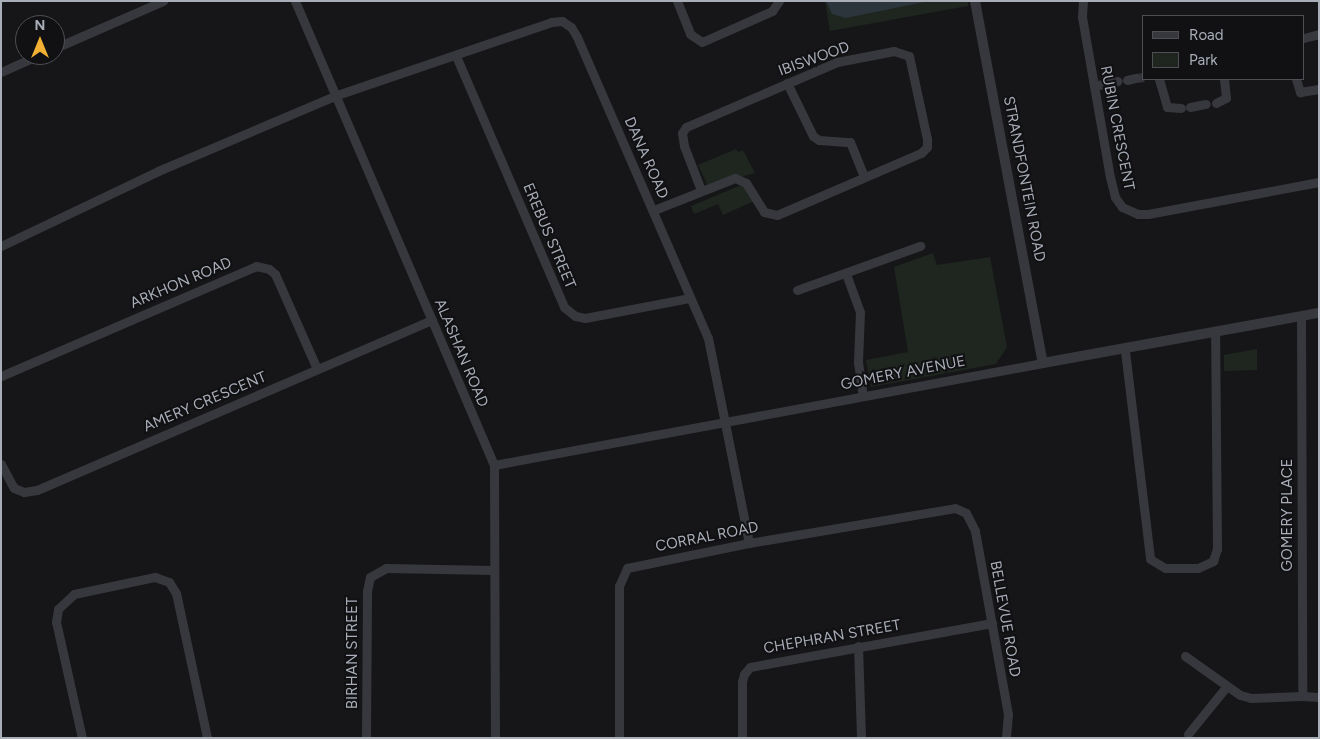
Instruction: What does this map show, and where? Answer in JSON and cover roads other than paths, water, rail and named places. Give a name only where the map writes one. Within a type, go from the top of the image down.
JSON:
[{"type":"street","points":[[65,44],[163,1]]},
{"type":"street","name":"ALASHAN ROAD","points":[[295,1],[337,95],[494,466],[495,738]]},
{"type":"street","points":[[677,1],[690,34],[702,42],[772,11],[779,1]]},
{"type":"street","name":"STRANDFONTEIN ROAD","points":[[975,1],[1043,363]]},
{"type":"street","name":"RUBIN CRESCENT","points":[[1083,1],[1082,17],[1115,197],[1129,212],[1148,214],[1319,182]]},
{"type":"street","name":"DANA ROAD","points":[[337,95],[456,56],[556,20],[571,26],[654,210],[710,346],[749,543]]},
{"type":"street","points":[[1305,38],[1319,34]]},
{"type":"street","name":"IBISWOOD","points":[[654,210],[701,190],[739,178],[746,183],[764,212],[777,215],[921,153],[927,146],[910,56],[900,51],[848,59],[684,129],[684,146],[701,190]]},
{"type":"street","name":"EREBUS STREET","points":[[456,56],[564,307],[575,316],[585,318],[690,298]]},
{"type":"street","points":[[1,72],[17,65]]},
{"type":"street","points":[[1159,80],[1167,107],[1180,108]]},
{"type":"street","points":[[1190,107],[1211,104],[1226,98],[1224,80]]},
{"type":"street","points":[[1296,80],[1300,92],[1319,89]]},
{"type":"street","points":[[1094,86],[1117,81]]},
{"type":"street","points":[[788,83],[813,136],[819,140],[850,142],[864,176]]},
{"type":"street","points":[[1,246],[158,171],[337,95]]},
{"type":"street","points":[[797,290],[920,246]]},
{"type":"street","name":"ARKHON ROAD","points":[[1,376],[256,266],[269,268],[276,274],[317,369]]},
{"type":"street","points":[[846,274],[860,312],[858,362],[863,396]]},
{"type":"street","name":"GOMERY AVENUE","points":[[494,466],[1043,363],[1125,351],[1319,313]]},
{"type":"street","name":"GOMERY PLACE","points":[[1301,316],[1302,696]]},
{"type":"street","name":"AMERY CRESCENT","points":[[1,464],[11,485],[18,491],[29,492],[432,320]]},
{"type":"street","points":[[1125,351],[1150,559],[1165,568],[1198,568],[1213,561],[1217,549],[1214,334]]},
{"type":"street","name":"CORRAL ROAD","points":[[619,738],[619,586],[624,572],[632,565],[944,508],[962,510]]},
{"type":"street","name":"BELLEVUE ROAD","points":[[962,510],[969,516],[975,531],[1008,714],[1006,738]]},
{"type":"street","name":"BIRHAN STREET","points":[[366,738],[367,591],[370,577],[386,568],[494,570]]},
{"type":"street","points":[[82,738],[56,622],[58,609],[74,594],[155,578],[169,582],[176,593],[207,738]]},
{"type":"street","name":"CHEPHRAN STREET","points":[[742,738],[742,682],[747,670],[758,664],[992,622]]},
{"type":"street","points":[[858,646],[862,738]]},
{"type":"street","points":[[1185,656],[1226,687],[1250,698],[1319,697]]},
{"type":"street","points":[[1188,734],[1226,687]]},
{"type":"tunnel","points":[[1136,78],[1142,77]]}]
